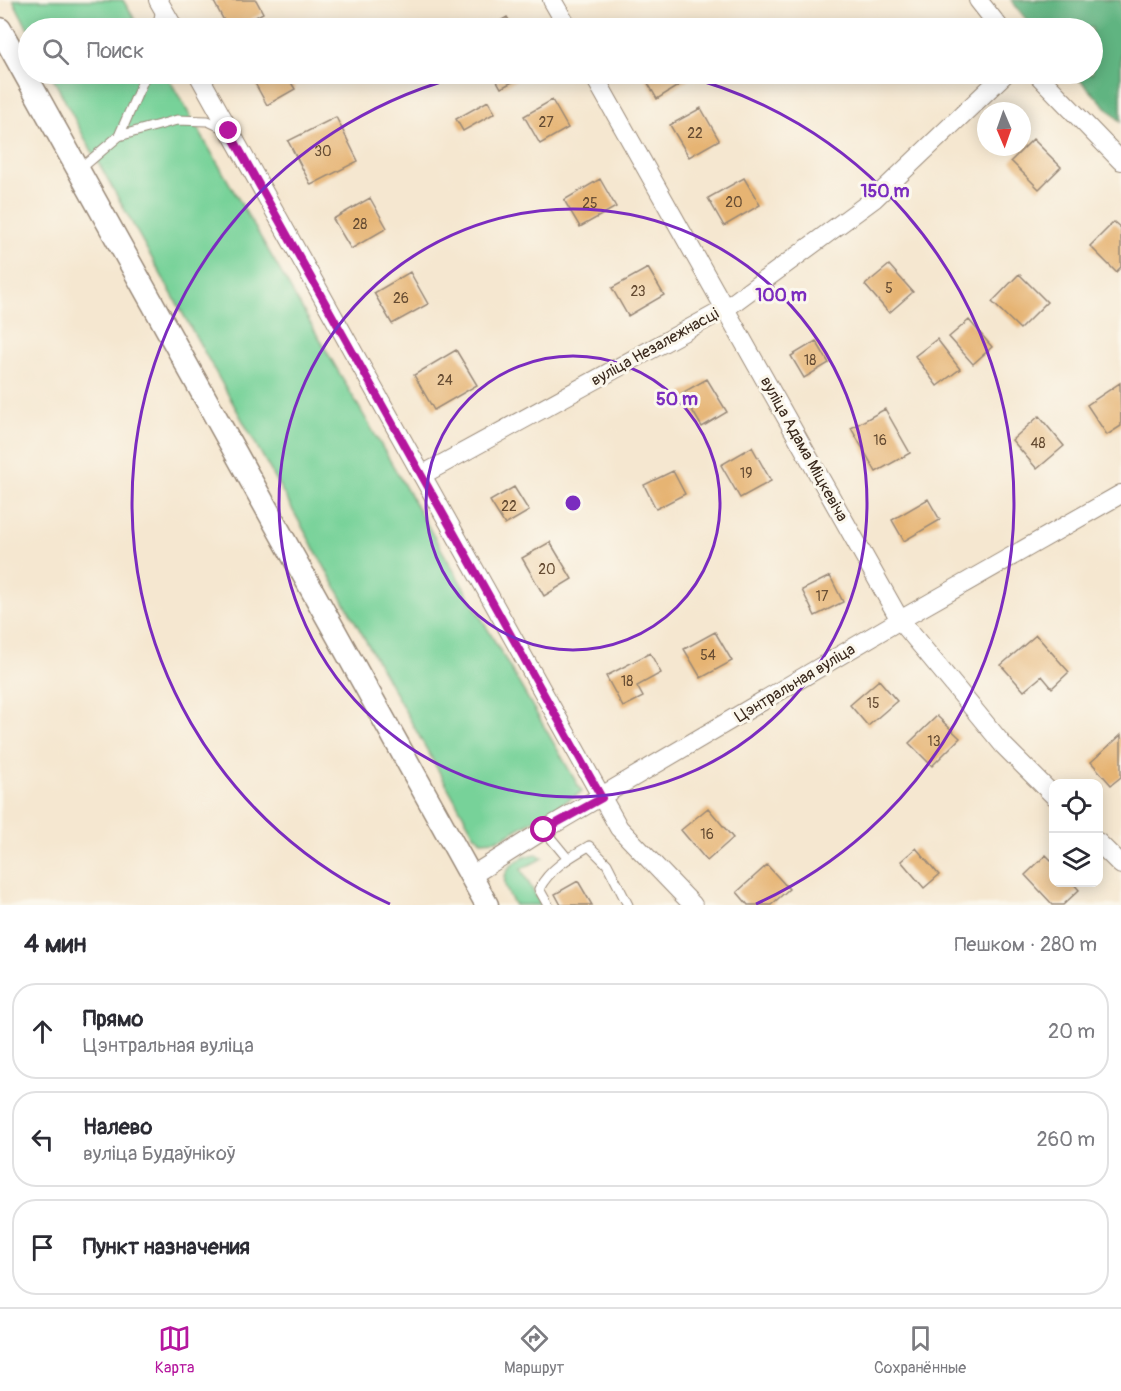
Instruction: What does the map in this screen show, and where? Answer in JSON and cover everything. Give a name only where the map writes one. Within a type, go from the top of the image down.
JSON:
[{"type":"street","points":[[552,0],[562,18]]},
{"type":"street","points":[[978,0],[992,18]]},
{"type":"street","points":[[160,3],[168,18]]},
{"type":"street","points":[[0,29],[18,62]]},
{"type":"street","points":[[30,84],[488,905]]},
{"type":"street","points":[[203,84],[619,828],[693,905]]},
{"type":"street","name":"вуліца Адама Міцкевіча","points":[[599,84],[900,620],[1004,746],[1049,792]]},
{"type":"street","name":"вуліца Незалежнасці","points":[[422,475],[725,309],[874,199],[995,84]]},
{"type":"street","points":[[1047,84],[1121,161]]},
{"type":"street","name":"Цэнтральная вуліца","points":[[471,876],[544,830],[602,798],[900,620],[1121,494]]},
{"type":"street","points":[[1103,847],[1121,865]]},
{"type":"lane","points":[[158,18],[160,3]]},
{"type":"lane","points":[[119,136],[142,84]]},
{"type":"lane","points":[[78,170],[119,136],[177,120],[208,121],[229,131]]},
{"type":"lane","points":[[544,830],[568,859]]},
{"type":"lane","points":[[548,905],[539,889],[546,876],[589,846],[607,864],[628,905]]},
{"type":"green space","points":[[13,0],[123,0],[134,18],[22,18]]},
{"type":"green space","points":[[1011,0],[1121,0],[1121,122],[1084,84],[1103,84],[1103,18],[1025,18]]},
{"type":"green space","points":[[56,84],[172,84],[582,792],[504,837],[481,841],[474,834]]},
{"type":"green space","points":[[537,854],[543,858],[521,869],[541,905],[515,905],[506,888],[506,875],[518,860]]},
{"type":"building","points":[[218,0],[256,0],[263,13],[254,18],[223,18],[214,2]]},
{"type":"building","points":[[255,84],[292,84],[295,89],[267,105]]},
{"type":"building","points":[[649,84],[681,84],[657,99]]},
{"type":"building","points":[[552,100],[568,128],[540,144],[524,116]]},
{"type":"building","points":[[488,101],[495,113],[463,131],[456,119]]},
{"type":"building","points":[[701,108],[719,140],[689,157],[670,125]]},
{"type":"building","points":[[336,117],[358,161],[311,185],[288,141]]},
{"type":"building","points":[[1033,139],[1061,167],[1039,189],[1011,161],[1016,156],[1031,156]]},
{"type":"building","points":[[744,178],[760,205],[724,226],[708,198]]},
{"type":"building","points":[[600,179],[616,207],[580,227],[564,200]]},
{"type":"building","points":[[370,198],[387,228],[351,249],[333,219]]},
{"type":"building","points":[[1114,222],[1121,228],[1121,267],[1116,272],[1090,246]]},
{"type":"building","points":[[889,265],[913,292],[889,313],[865,285]]},
{"type":"building","points":[[648,268],[664,295],[628,316],[612,288]]},
{"type":"building","points":[[410,272],[428,304],[392,324],[374,293]]},
{"type":"building","points":[[1019,274],[1047,302],[1020,329],[992,302]]},
{"type":"building","points":[[969,320],[992,347],[973,364],[949,337]]},
{"type":"building","points":[[937,339],[960,369],[937,386],[915,356]]},
{"type":"building","points":[[816,341],[829,363],[804,378],[791,356]]},
{"type":"building","points":[[456,350],[477,385],[434,410],[414,375]]},
{"type":"building","points":[[707,379],[727,412],[702,427],[682,393]]},
{"type":"building","points":[[1120,383],[1121,426],[1107,435],[1087,405]]},
{"type":"building","points":[[885,409],[910,453],[876,472],[851,428]]},
{"type":"building","points":[[1039,416],[1064,446],[1037,469],[1012,440]]},
{"type":"building","points":[[752,447],[771,481],[740,498],[721,465]]},
{"type":"building","points":[[673,471],[685,494],[656,509],[644,485]]},
{"type":"building","points":[[514,487],[529,511],[505,525],[490,501]]},
{"type":"building","points":[[928,499],[940,520],[904,541],[892,520]]},
{"type":"building","points":[[550,542],[572,579],[544,596],[522,558]]},
{"type":"building","points":[[830,576],[843,602],[815,616],[802,590]]},
{"type":"building","points":[[715,632],[732,661],[701,678],[684,649]]},
{"type":"building","points":[[1036,635],[1069,672],[1052,688],[1042,676],[1024,691],[1001,665]]},
{"type":"building","points":[[650,653],[661,673],[637,686],[643,697],[623,707],[606,676]]},
{"type":"building","points":[[879,680],[897,701],[868,726],[850,705]]},
{"type":"building","points":[[937,716],[960,738],[932,766],[909,743]]},
{"type":"building","points":[[1121,735],[1121,777],[1111,785],[1091,762]]},
{"type":"building","points":[[708,808],[733,838],[707,861],[681,830]]},
{"type":"building","points":[[916,848],[939,875],[924,888],[901,861]]},
{"type":"building","points":[[1046,855],[1049,858],[1049,887],[1076,887],[1079,890],[1063,905],[1053,905],[1025,875]]},
{"type":"building","points":[[767,865],[789,889],[771,905],[748,905],[737,892]]},
{"type":"building","points":[[578,881],[592,905],[561,905],[555,894]]},
{"type":"route","points":[[229,131],[602,798],[544,830]]}]
